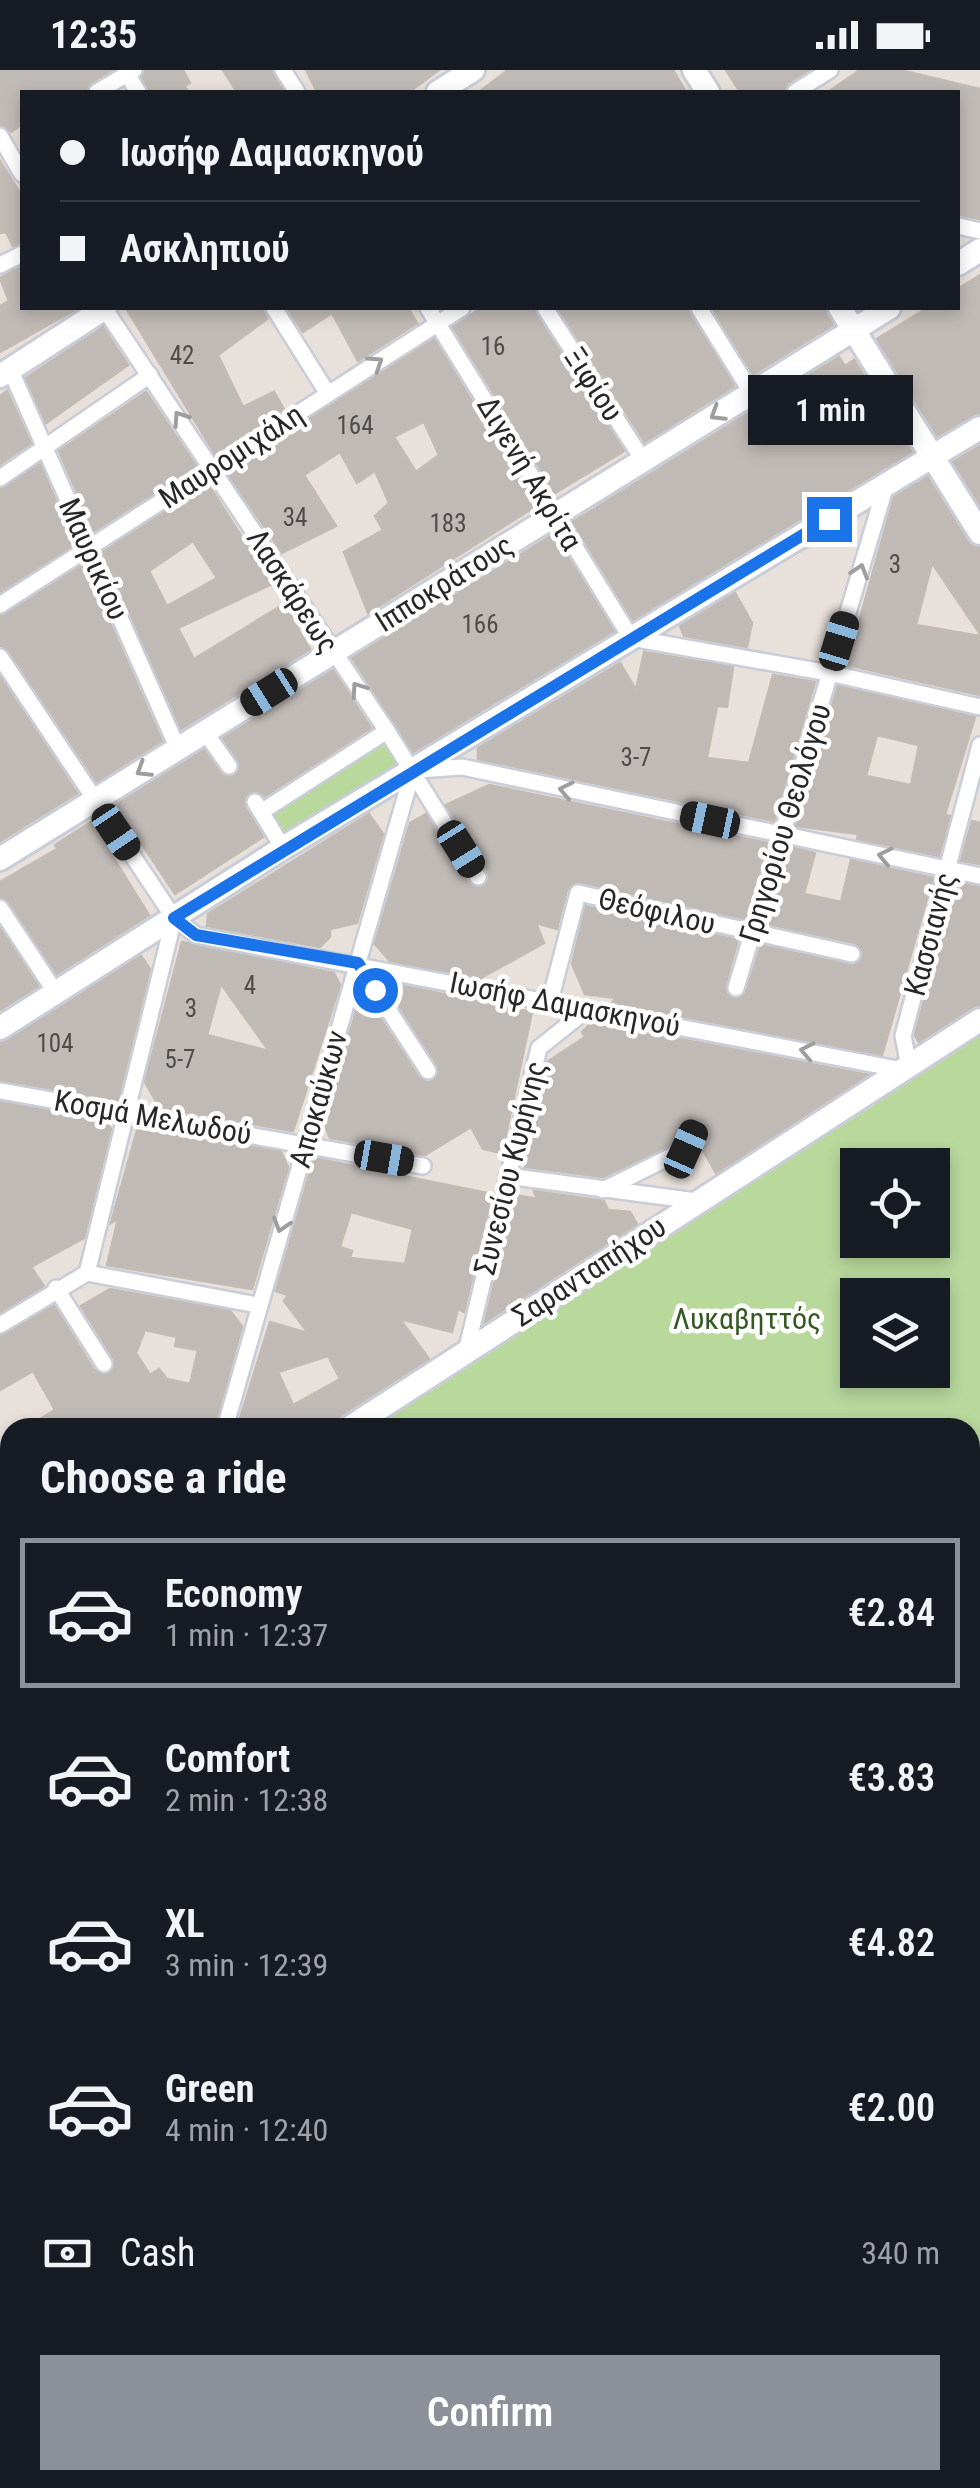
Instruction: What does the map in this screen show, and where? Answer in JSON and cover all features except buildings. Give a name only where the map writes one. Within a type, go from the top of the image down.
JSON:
[{"type":"street","points":[[441,90],[473,70]]},
{"type":"street","points":[[798,90],[830,70]]},
{"type":"street","points":[[100,90],[130,72]]},
{"type":"street","points":[[2,144],[20,171]]},
{"type":"street","points":[[5,373],[102,310]]},
{"type":"street","name":"Λασκάρεως","points":[[106,310],[387,731],[478,877]]},
{"type":"street","points":[[275,310],[328,394]]},
{"type":"street","name":"Διγενή Ακρίτα","points":[[429,310],[631,638]]},
{"type":"street","name":"Μαυρομιχάλη","points":[[0,606],[459,310]]},
{"type":"street","name":"Ξιφίου","points":[[547,310],[643,460]]},
{"type":"street","points":[[700,310],[751,392]]},
{"type":"street","points":[[841,310],[980,534]]},
{"type":"street","name":"Ιπποκράτους","points":[[0,860],[886,310]]},
{"type":"street","name":"Μαυρικίου","points":[[5,373],[45,447],[178,749]]},
{"type":"street","points":[[0,478],[150,375]]},
{"type":"street","points":[[0,1028],[283,848],[980,428]]},
{"type":"street","name":"Γρηγορίου Θεολόγου","points":[[736,988],[886,484]]},
{"type":"street","points":[[631,638],[829,673],[980,707]]},
{"type":"street","points":[[0,657],[174,918],[87,1273]]},
{"type":"street","points":[[283,848],[258,807],[387,731]]},
{"type":"street","points":[[205,732],[229,766]]},
{"type":"street","name":"Κασσιανής","points":[[906,1068],[903,1036],[980,745]]},
{"type":"street","points":[[412,770],[462,767],[980,876]]},
{"type":"street","name":"Αποκαύκων","points":[[227,1418],[412,770]]},
{"type":"street","name":"Θεόφιλου","points":[[550,1000],[578,893],[852,954]]},
{"type":"street","points":[[0,908],[56,993]]},
{"type":"street","name":"Ιωσήφ Δαμασκηνού","points":[[174,918],[196,935],[906,1068]]},
{"type":"street","points":[[358,963],[428,1071]]},
{"type":"street","name":"Συνεσίου Κυρήνης","points":[[466,1352],[539,1048],[590,1008]]},
{"type":"street","name":"Σαρανταπήχου","points":[[365,1418],[696,1200],[980,1020]]},
{"type":"street","name":"Κοσμά Μελωδού","points":[[0,1091],[423,1166]]},
{"type":"street","points":[[603,1190],[686,1149],[695,1130]]},
{"type":"street","points":[[507,1176],[696,1200]]},
{"type":"street","points":[[0,1325],[56,1288],[87,1273],[257,1306]]},
{"type":"street","points":[[56,1288],[104,1364]]},
{"type":"green space","points":[[383,738],[401,768],[283,840],[266,812]]},
{"type":"green space","name":"Λυκαβηττός","points":[[980,1036],[980,1418],[388,1418]]},
{"type":"route","points":[[375,990],[358,963],[196,935],[174,918],[283,848],[829,519]]}]
